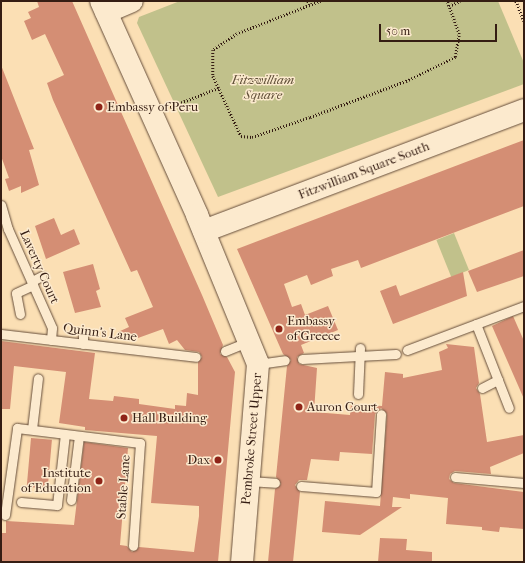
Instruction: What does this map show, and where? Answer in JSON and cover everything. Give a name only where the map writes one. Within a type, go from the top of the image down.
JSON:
[{"type":"main road","points":[[103,6],[132,1]]},
{"type":"main road","name":"Pembroke Street Upper","points":[[103,6],[204,232],[250,341],[258,364],[242,562]]},
{"type":"main road","name":"Fitzwilliam Square South","points":[[204,232],[524,110]]},
{"type":"lane","points":[[2,209],[12,209]]},
{"type":"lane","name":"Laverty Court","points":[[2,209],[11,227],[52,328],[51,340]]},
{"type":"lane","points":[[20,314],[16,293],[42,276]]},
{"type":"lane","points":[[407,350],[524,306]]},
{"type":"lane","points":[[476,324],[509,408]]},
{"type":"lane","name":"Quinn's Lane","points":[[1,334],[83,344],[102,350],[196,357]]},
{"type":"lane","points":[[83,334],[83,344]]},
{"type":"lane","points":[[225,351],[250,341]]},
{"type":"lane","points":[[302,360],[360,352],[396,354]]},
{"type":"lane","points":[[358,394],[360,352]]},
{"type":"lane","points":[[258,364],[285,360]]},
{"type":"lane","points":[[5,515],[17,428],[32,429],[38,378]]},
{"type":"lane","points":[[482,388],[498,380]]},
{"type":"lane","points":[[301,486],[376,492],[381,414]]},
{"type":"lane","name":"Stable Lane","points":[[32,429],[140,443],[133,546]]},
{"type":"lane","points":[[20,502],[57,505],[65,434]]},
{"type":"lane","points":[[71,500],[79,436]]},
{"type":"lane","points":[[454,477],[524,483]]},
{"type":"lane","points":[[249,481],[275,483]]},
{"type":"path","points":[[308,1],[310,5]]},
{"type":"path","points":[[321,1],[237,34],[213,50],[211,63],[218,88],[241,136],[246,138],[303,119],[406,81],[455,57],[459,34],[447,1]]},
{"type":"path","points":[[449,6],[460,1]]},
{"type":"path","points":[[516,1],[524,21]]},
{"type":"path","points":[[170,106],[218,88]]},
{"type":"green space","name":"Fitzwilliam Square","points":[[180,1],[498,1],[524,63],[524,84],[218,197],[137,23],[139,17]]},
{"type":"green space","points":[[454,233],[469,270],[451,277],[436,240]]},
{"type":"building","points":[[37,1],[72,1],[223,345],[220,354],[227,357],[235,372],[218,562],[1,562],[1,533],[6,533],[6,521],[74,525],[84,442],[128,448],[120,545],[127,546],[132,552],[139,547],[194,552],[199,516],[199,506],[151,503],[157,436],[85,430],[85,427],[59,423],[66,372],[14,366],[10,409],[1,409],[1,341],[95,353],[89,399],[113,401],[114,396],[139,399],[139,404],[175,409],[175,405],[186,406],[187,393],[198,395],[198,362],[202,357],[199,352],[185,350],[177,340],[169,344],[163,329],[138,338],[118,332],[129,327],[125,318],[153,307],[137,270],[131,272],[53,100],[47,83],[64,75],[45,34],[32,40],[24,21],[31,18],[28,12],[39,7]]},
{"type":"building","points":[[1,65],[34,149],[29,150],[39,185],[21,193],[21,186],[9,191],[5,179],[9,178],[1,156]]},
{"type":"building","points":[[524,140],[524,206],[361,268],[358,260],[331,269],[333,276],[311,285],[307,275],[284,284],[292,307],[301,304],[305,315],[328,306],[338,330],[301,345],[304,353],[297,357],[299,364],[317,368],[314,412],[350,415],[351,404],[382,406],[385,372],[403,374],[403,378],[442,370],[439,352],[448,348],[446,344],[474,347],[479,383],[476,388],[480,394],[487,442],[524,435],[524,453],[490,467],[491,474],[455,471],[450,474],[449,479],[454,483],[524,492],[524,529],[500,527],[499,532],[482,530],[482,527],[446,524],[448,498],[410,494],[410,499],[393,497],[392,507],[402,507],[360,535],[322,532],[325,501],[380,506],[387,414],[381,408],[375,414],[372,454],[340,452],[339,461],[311,459],[307,480],[299,480],[295,485],[300,492],[293,562],[268,562],[275,489],[281,484],[276,477],[287,366],[291,360],[283,354],[237,249]]},
{"type":"building","points":[[54,218],[61,235],[74,229],[80,244],[46,259],[35,226]]},
{"type":"building","points":[[524,250],[524,276],[477,292],[468,271]]},
{"type":"building","points":[[93,264],[100,289],[96,291],[101,307],[75,313],[63,272]]},
{"type":"building","points":[[463,272],[467,296],[393,324],[380,291],[396,285],[400,296]]},
{"type":"building","points":[[513,316],[524,341],[524,399],[492,326]]},
{"type":"building","points":[[31,438],[52,440],[48,489],[27,487]]},
{"type":"building","points":[[380,538],[407,539],[406,550],[432,552],[432,562],[378,562]]},
{"type":"place","name":"Embassy of Peru","points":[[99,107]]},
{"type":"place","name":"Embassy of Greece","points":[[279,329]]},
{"type":"place","name":"Auron Court","points":[[299,407]]},
{"type":"place","name":"Hall Building","points":[[124,418]]},
{"type":"place","name":"Dax","points":[[218,460]]},
{"type":"place","name":"Institute of Education","points":[[99,481]]}]
